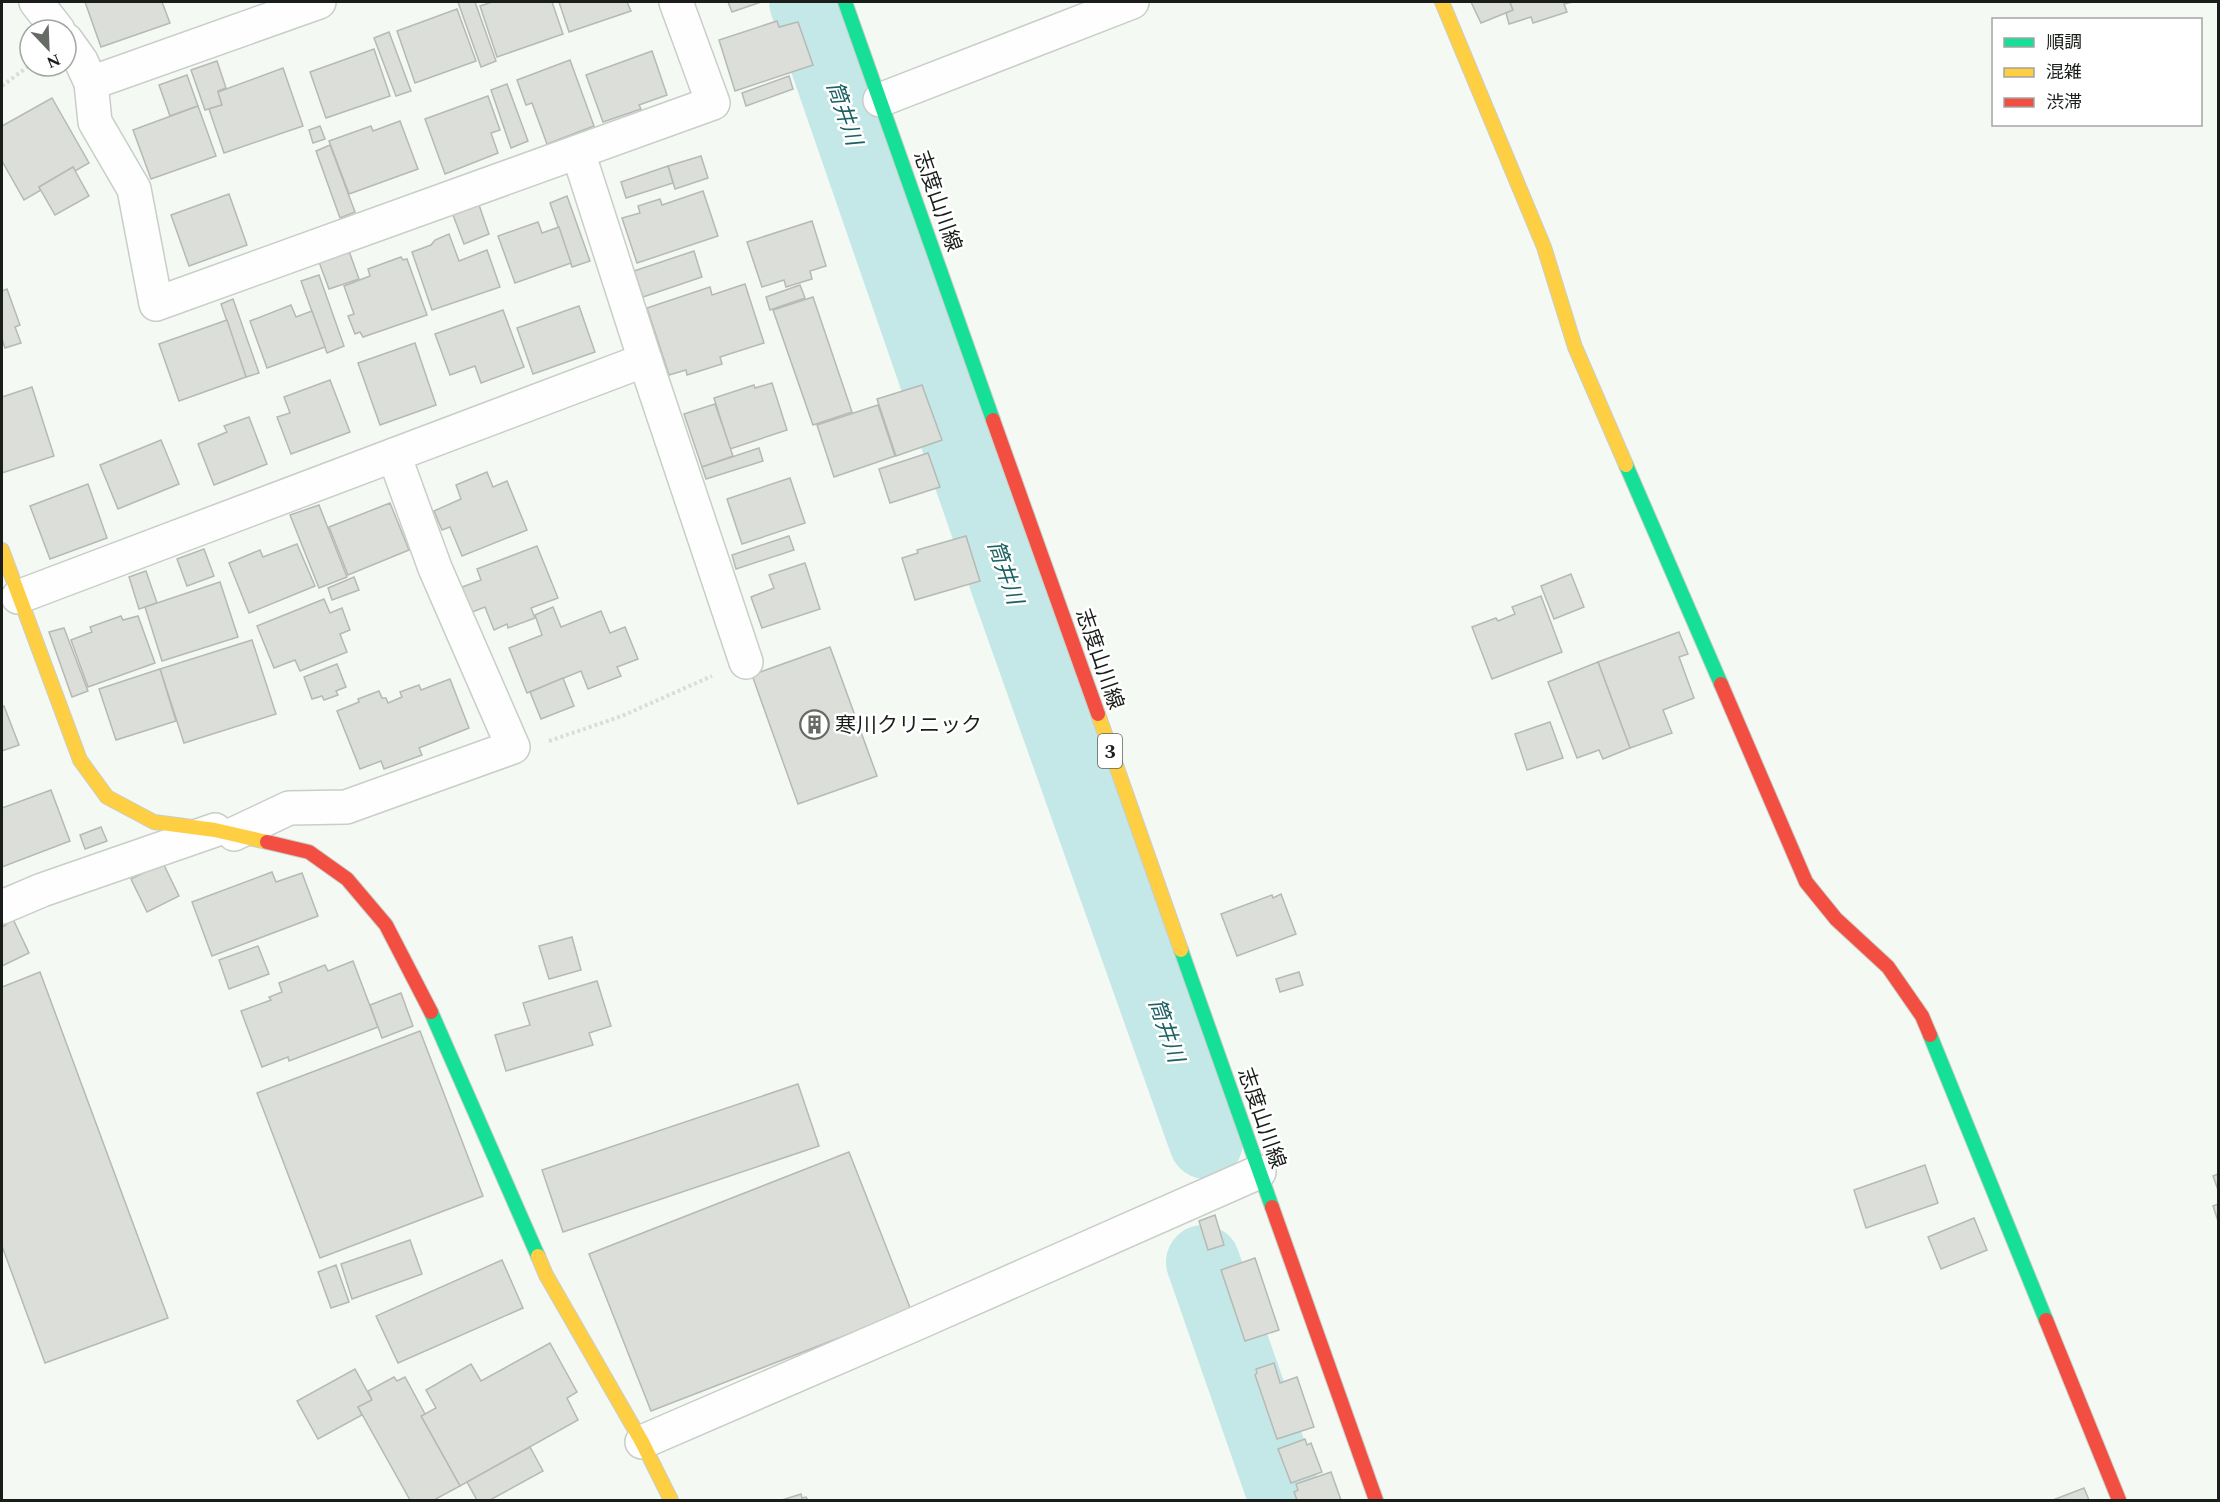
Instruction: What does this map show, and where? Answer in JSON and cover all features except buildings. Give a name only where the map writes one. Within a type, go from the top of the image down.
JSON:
[{"type":"street","points":[[36,2],[49,18]]},
{"type":"street","points":[[91,83],[320,2]]},
{"type":"street","points":[[78,57],[91,83],[95,122],[134,189],[156,304],[712,103],[676,2]]},
{"type":"street","name":"志度山川線","points":[[845,2],[1257,1173],[1376,1500]]},
{"type":"street","points":[[880,100],[1132,2]]},
{"type":"street","points":[[1442,2],[1544,248],[1575,347],[1806,882],[1836,919],[1888,967],[1922,1016],[2119,1500]]},
{"type":"street","points":[[578,152],[746,662]]},
{"type":"street","points":[[18,597],[645,360]]},
{"type":"street","points":[[2,908],[42,890],[225,832],[289,808],[346,807],[513,747],[435,568],[394,455]]},
{"type":"street","points":[[2,550],[80,760],[107,797],[154,822],[225,832],[309,852],[347,879],[386,925],[423,994],[546,1275],[642,1442],[671,1500]]},
{"type":"street","points":[[642,1442],[1257,1173]]},
{"type":"path","points":[[2,86],[18,74]]},
{"type":"path","points":[[513,747],[533,747],[622,716],[746,662]]},
{"type":"waterway","name":"筒井川","points":[[806,2],[1011,594],[1206,1142]]},
{"type":"waterway","name":"筒井川","points":[[1203,1262],[1286,1500]]},
{"type":"traffic: fast","points":[[845,2],[993,420]]},
{"type":"traffic: fast","points":[[1626,465],[1721,684]]},
{"type":"traffic: fast","points":[[1181,950],[1272,1207]]},
{"type":"traffic: fast","points":[[431,1012],[538,1256]]},
{"type":"traffic: fast","points":[[1930,1035],[2046,1320]]},
{"type":"traffic: slow","points":[[1442,2],[1544,247],[1575,347],[1626,465]]},
{"type":"traffic: slow","points":[[2,550],[80,760],[107,797],[154,822],[215,830],[267,842]]},
{"type":"traffic: slow","points":[[1098,714],[1181,950]]},
{"type":"traffic: slow","points":[[538,1256],[546,1275],[642,1442],[671,1500]]},
{"type":"traffic: jam","points":[[993,420],[1098,714]]},
{"type":"traffic: jam","points":[[1721,684],[1806,882],[1836,919],[1888,967],[1922,1016],[1930,1035]]},
{"type":"traffic: jam","points":[[267,842],[309,852],[347,879],[386,925],[431,1012]]},
{"type":"traffic: jam","points":[[1272,1207],[1376,1500]]},
{"type":"traffic: jam","points":[[2046,1320],[2119,1500]]},
{"type":"place","name":"寒川クリニック","points":[[814,725]]}]
